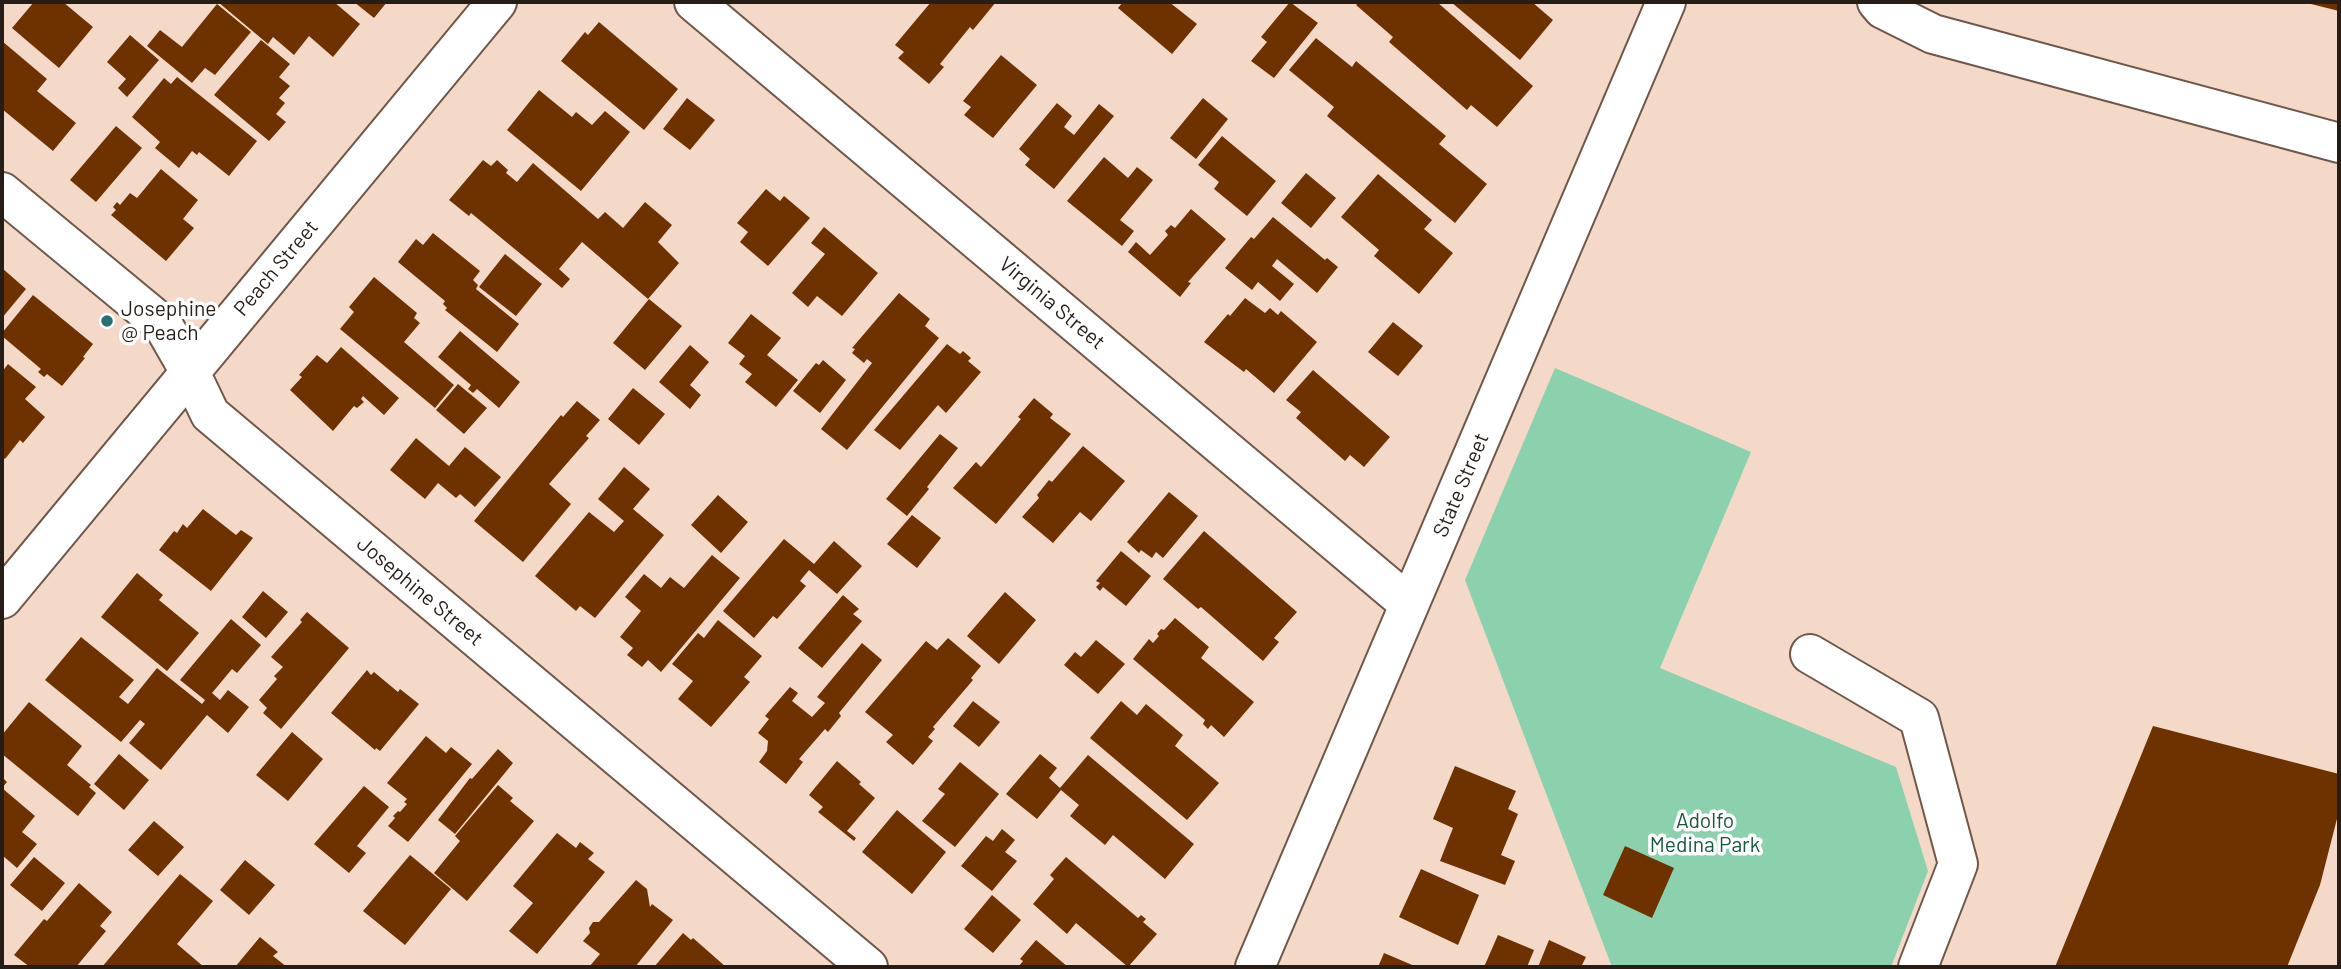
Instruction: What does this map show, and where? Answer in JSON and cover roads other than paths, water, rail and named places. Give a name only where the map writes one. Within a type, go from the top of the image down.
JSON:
[{"type":"street","name":"Peach Street","points":[[2,599],[497,2]]},
{"type":"street","name":"Virginia Street","points":[[694,2],[1409,604]]},
{"type":"street","name":"State Street","points":[[1255,967],[1666,2]]},
{"type":"street","points":[[1877,2],[1883,9],[1933,34],[2339,144]]},
{"type":"street","name":"Josephine Street","points":[[2,192],[163,326],[190,372],[210,414],[868,967]]},
{"type":"street","points":[[1810,654],[1919,718],[1958,864],[1917,967]]},
{"type":"place","name":"Josephine @ Peach","points":[[107,321]]},
{"type":"park label","name":"Adolfo Medina Park","points":[[1705,833]]}]
